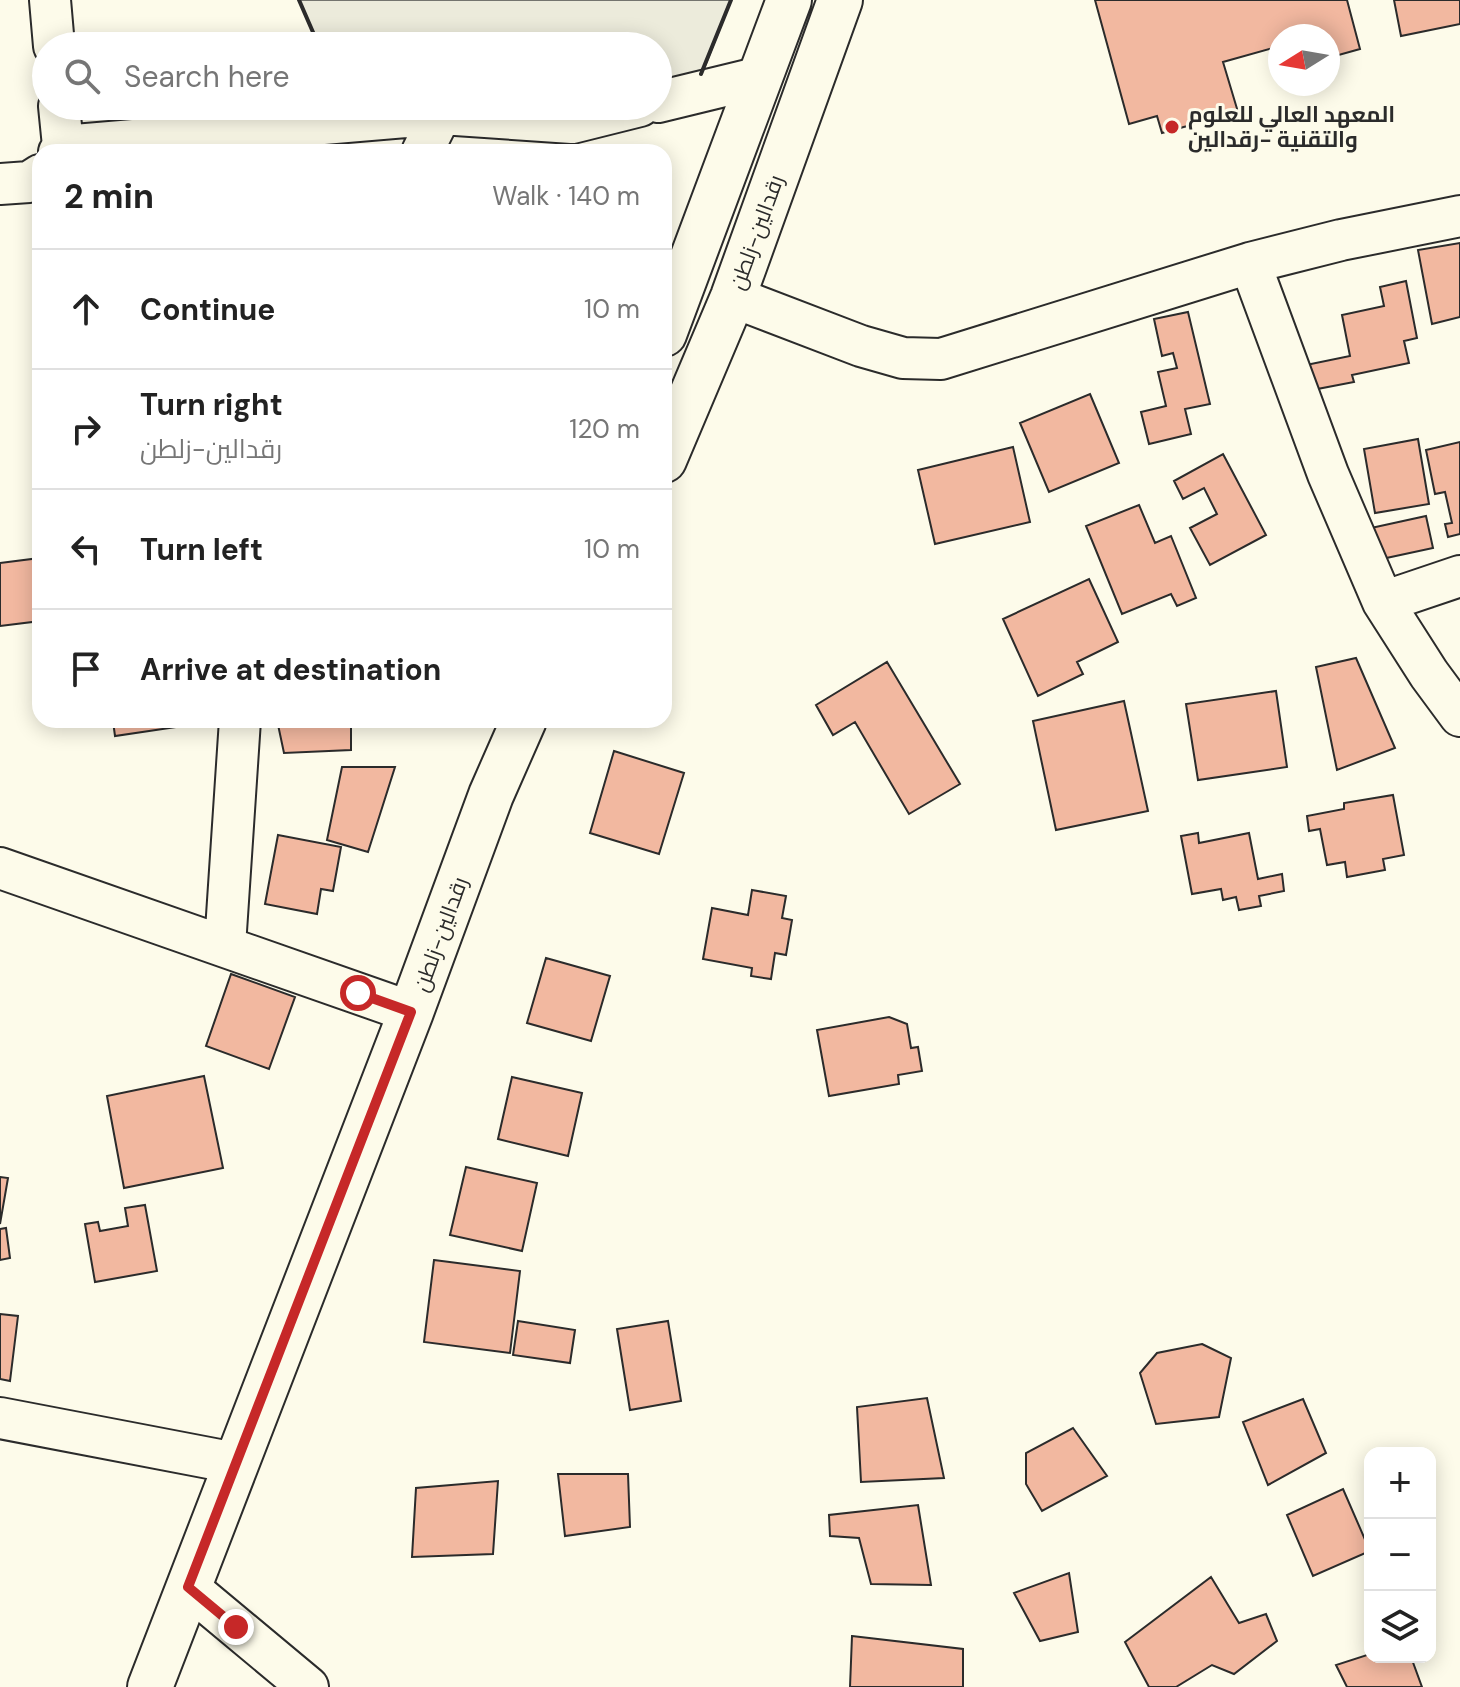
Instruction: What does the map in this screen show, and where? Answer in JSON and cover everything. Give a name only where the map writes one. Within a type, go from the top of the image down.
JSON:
[{"type":"main road","points":[[673,272],[761,77],[789,0]]},
{"type":"main road","name":"رقدالين-زلطن","points":[[672,441],[733,297],[840,0]]},
{"type":"main road","name":"رقدالين-زلطن","points":[[150,1687],[411,1012],[491,795],[520,728]]},
{"type":"street","points":[[50,0],[53,32]]},
{"type":"street","points":[[672,99],[761,77]]},
{"type":"street","points":[[55,144],[58,120]]},
{"type":"street","points":[[177,144],[388,120]]},
{"type":"street","points":[[426,144],[438,120]]},
{"type":"street","points":[[478,120],[582,137],[614,120]]},
{"type":"street","points":[[0,184],[32,179]]},
{"type":"street","points":[[733,297],[861,346],[903,358],[941,359],[1250,263],[1341,240],[1460,216]]},
{"type":"street","points":[[1250,263],[1328,474],[1383,602],[1460,716]]},
{"type":"street","points":[[1383,602],[1460,576]]},
{"type":"street","points":[[225,946],[239,728]]},
{"type":"street","points":[[0,868],[411,1012]]},
{"type":"street","points":[[0,1418],[235,1463]]},
{"type":"street","points":[[188,1587],[308,1687]]},
{"type":"shaded area","points":[[299,0],[731,0],[700,79],[672,81],[672,32],[313,32]]},
{"type":"building","points":[[1095,0],[1347,0],[1360,49],[1340,55],[1340,24],[1268,24],[1268,49],[1223,62],[1238,112],[1162,133],[1157,116],[1129,124]]},
{"type":"building","points":[[1394,0],[1460,0],[1460,24],[1401,36]]},
{"type":"building","points":[[1460,243],[1460,317],[1432,324],[1418,250]]},
{"type":"building","points":[[1406,281],[1417,338],[1404,341],[1409,363],[1352,375],[1354,382],[1312,390],[1306,365],[1350,356],[1342,315],[1384,306],[1380,287]]},
{"type":"building","points":[[1188,312],[1210,404],[1185,409],[1191,434],[1149,444],[1141,412],[1166,406],[1158,372],[1177,368],[1173,353],[1162,356],[1154,319]]},
{"type":"building","points":[[1090,394],[1119,463],[1049,492],[1020,423]]},
{"type":"building","points":[[1418,439],[1429,504],[1375,513],[1364,449]]},
{"type":"building","points":[[1460,442],[1460,534],[1448,537],[1445,524],[1452,523],[1445,492],[1435,494],[1426,450]]},
{"type":"building","points":[[1013,447],[1030,522],[935,544],[918,470]]},
{"type":"building","points":[[1223,454],[1266,535],[1210,565],[1190,528],[1217,514],[1204,488],[1183,499],[1174,481]]},
{"type":"building","points":[[1139,505],[1155,543],[1171,536],[1196,598],[1177,606],[1171,594],[1122,614],[1086,526]]},
{"type":"building","points":[[1426,516],[1433,548],[1377,560],[1371,528]]},
{"type":"building","points":[[32,559],[32,622],[0,626],[0,563]]},
{"type":"building","points":[[1089,579],[1118,642],[1077,662],[1083,674],[1038,696],[1003,619]]},
{"type":"building","points":[[1356,658],[1395,748],[1337,770],[1316,667]]},
{"type":"building","points":[[887,662],[960,784],[909,814],[855,722],[833,735],[816,705]]},
{"type":"building","points":[[1276,691],[1287,767],[1198,780],[1186,704]]},
{"type":"building","points":[[1124,701],[1148,811],[1056,830],[1033,721]]},
{"type":"building","points":[[114,728],[170,728],[115,736]]},
{"type":"building","points":[[279,728],[351,728],[351,750],[284,753]]},
{"type":"building","points":[[614,751],[684,773],[659,854],[590,833]]},
{"type":"building","points":[[342,767],[395,767],[368,852],[327,840]]},
{"type":"building","points":[[1393,795],[1404,855],[1383,859],[1385,870],[1347,877],[1345,862],[1327,865],[1320,829],[1309,831],[1307,816],[1344,809],[1344,803]]},
{"type":"building","points":[[1198,833],[1199,843],[1249,833],[1258,879],[1282,874],[1284,891],[1259,896],[1261,906],[1239,910],[1236,897],[1223,900],[1221,889],[1192,894],[1181,836]]},
{"type":"building","points":[[278,835],[341,847],[333,891],[321,889],[317,914],[265,904]]},
{"type":"building","points":[[752,890],[786,896],[782,918],[792,920],[786,955],[775,953],[771,979],[751,976],[752,968],[703,959],[712,908],[748,915]]},
{"type":"building","points":[[546,958],[610,976],[591,1041],[527,1023]]},
{"type":"building","points":[[231,974],[295,997],[269,1069],[206,1046]]},
{"type":"building","points":[[889,1017],[907,1024],[911,1048],[918,1047],[922,1071],[898,1075],[899,1084],[829,1096],[817,1030]]},
{"type":"building","points":[[204,1076],[223,1168],[124,1188],[107,1096]]},
{"type":"building","points":[[512,1077],[582,1093],[568,1156],[498,1139]]},
{"type":"building","points":[[466,1167],[537,1183],[522,1251],[450,1235]]},
{"type":"building","points":[[0,1177],[8,1178],[0,1224]]},
{"type":"building","points":[[145,1205],[157,1271],[95,1282],[85,1224],[98,1222],[100,1231],[128,1226],[125,1208]]},
{"type":"building","points":[[6,1228],[10,1258],[0,1260],[0,1229]]},
{"type":"building","points":[[434,1260],[520,1271],[510,1353],[424,1342]]},
{"type":"building","points":[[0,1314],[18,1316],[10,1381],[0,1379]]},
{"type":"building","points":[[518,1321],[575,1330],[570,1363],[513,1355]]},
{"type":"building","points":[[668,1321],[681,1401],[630,1410],[617,1329]]},
{"type":"building","points":[[1202,1344],[1231,1358],[1219,1417],[1156,1424],[1140,1373],[1157,1353]]},
{"type":"building","points":[[927,1398],[944,1478],[861,1482],[857,1407]]},
{"type":"building","points":[[1303,1399],[1326,1453],[1268,1485],[1243,1422]]},
{"type":"building","points":[[1073,1428],[1107,1476],[1042,1511],[1026,1484],[1026,1453]]},
{"type":"building","points":[[558,1474],[628,1474],[630,1527],[565,1536]]},
{"type":"building","points":[[498,1481],[493,1554],[412,1557],[416,1488]]},
{"type":"building","points":[[1343,1489],[1364,1537],[1364,1554],[1313,1576],[1287,1515]]},
{"type":"building","points":[[918,1505],[931,1585],[871,1584],[859,1538],[830,1536],[829,1515]]},
{"type":"building","points":[[1069,1573],[1078,1632],[1040,1641],[1014,1593]]},
{"type":"building","points":[[1211,1577],[1239,1623],[1266,1614],[1277,1641],[1234,1674],[1212,1665],[1176,1687],[1149,1687],[1125,1642]]},
{"type":"building","points":[[852,1636],[963,1649],[963,1687],[850,1687]]},
{"type":"building","points":[[1364,1656],[1364,1663],[1413,1663],[1422,1687],[1347,1687],[1336,1665]]},
{"type":"wall","points":[[299,0],[313,32]]},
{"type":"wall","points":[[701,74],[731,0]]},
{"type":"place","name":"المعهد العالي للعلوم والتقنية -رقدالين","points":[[1172,127]]},
{"type":"route","points":[[236,1627],[188,1587],[411,1012],[358,993]]}]
